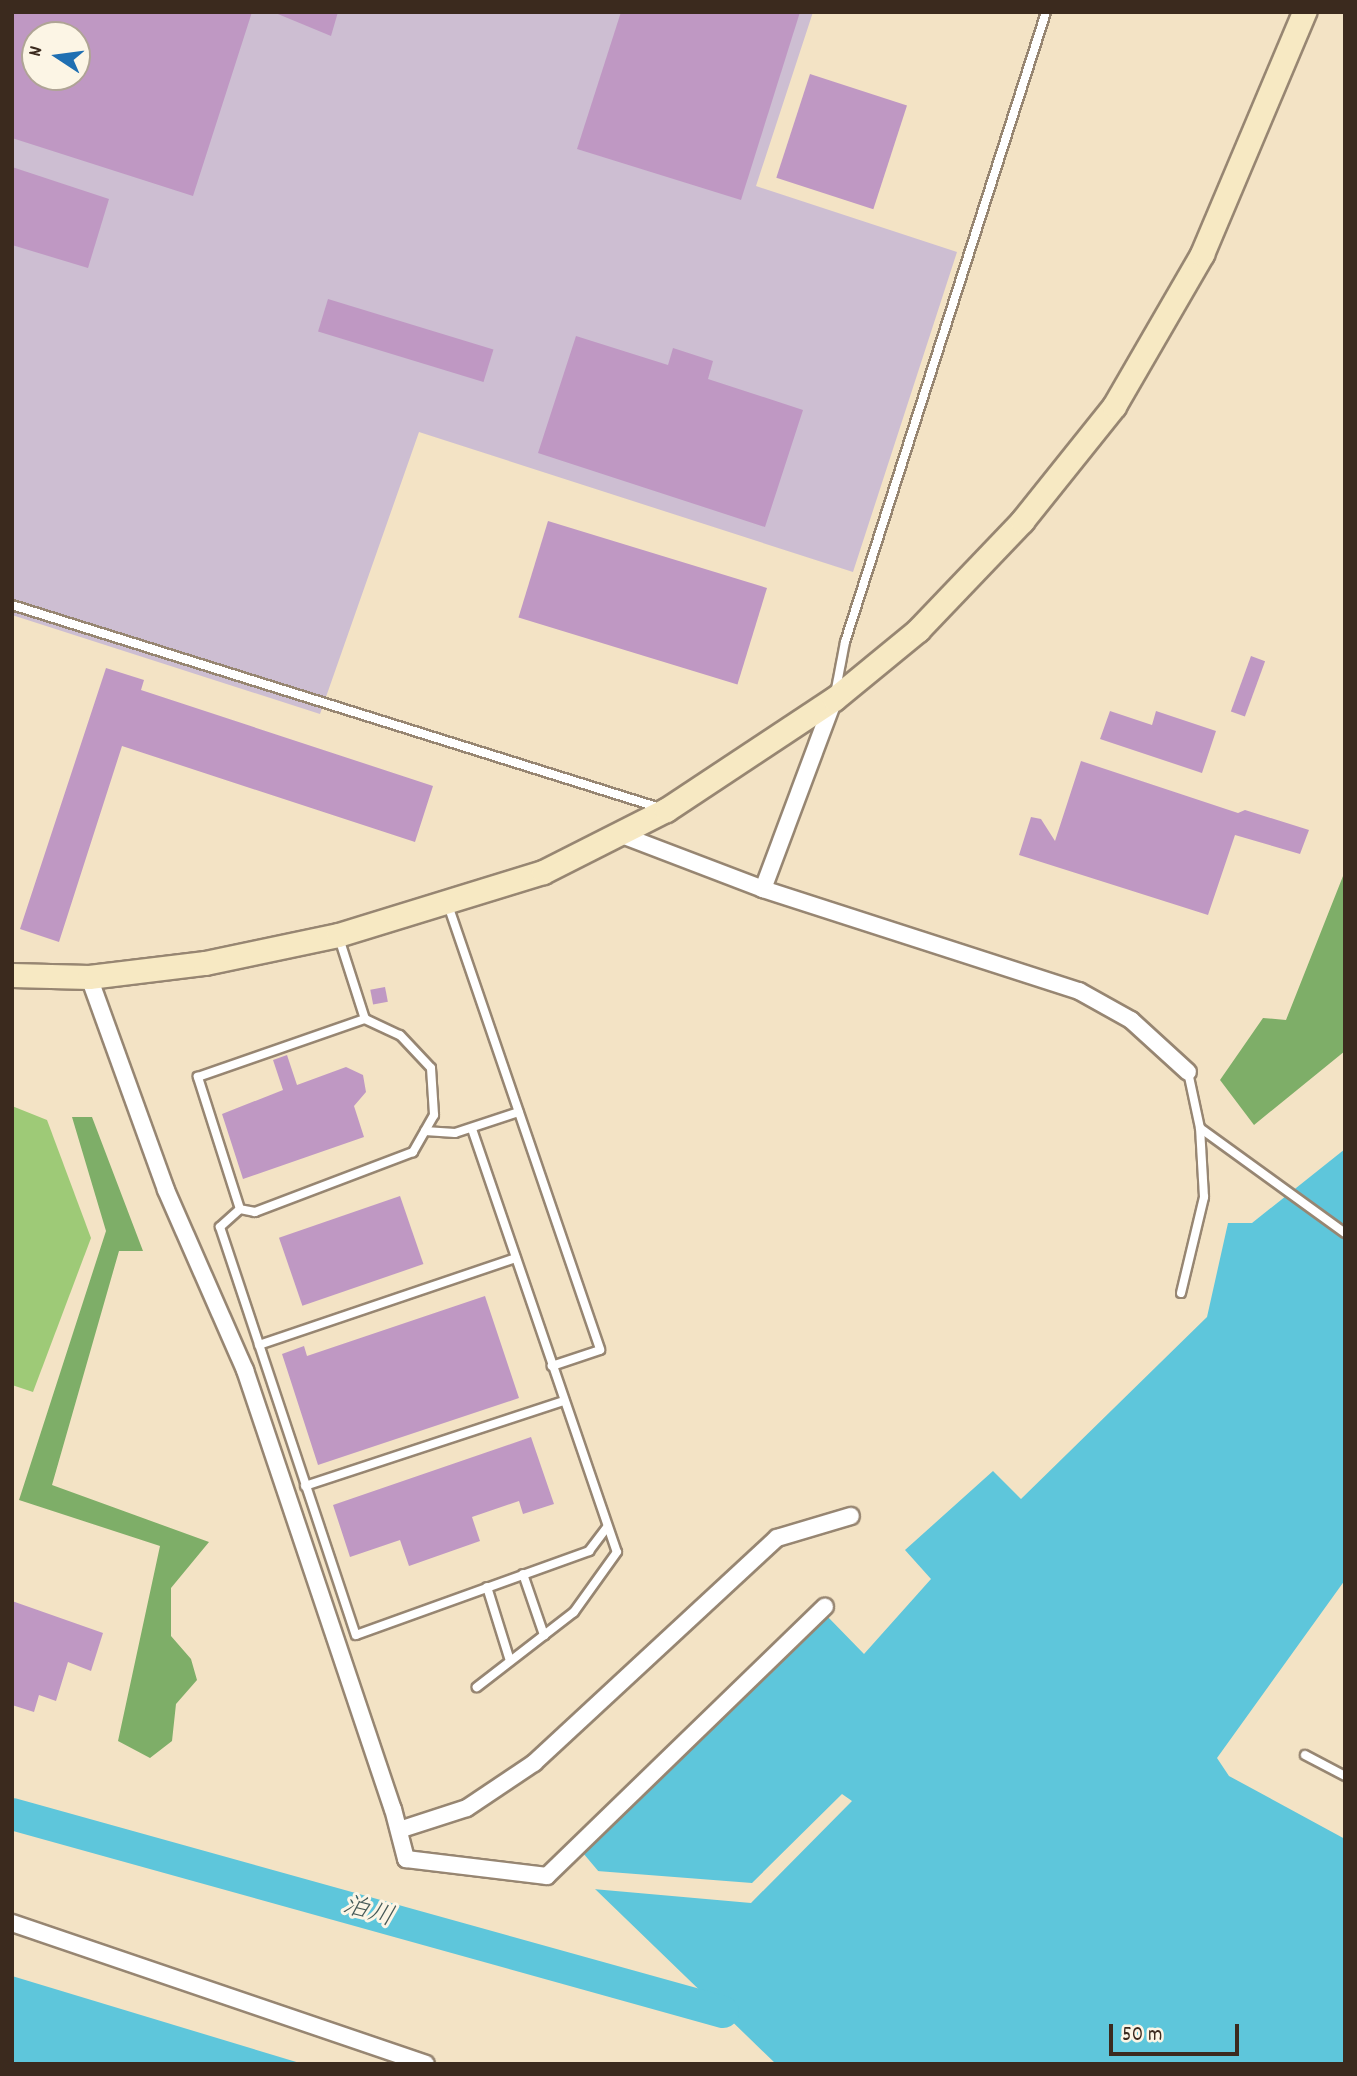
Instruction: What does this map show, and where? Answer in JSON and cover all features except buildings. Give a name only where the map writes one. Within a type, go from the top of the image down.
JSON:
[{"type":"street","points":[[12,975],[89,977],[205,963],[338,935],[543,872],[666,810],[834,699],[918,630],[1022,522],[1114,406],[1202,254],[1304,12]]},
{"type":"street","points":[[763,889],[834,699]]},
{"type":"street","points":[[619,834],[763,889],[1079,991],[1131,1020],[1188,1072]]},
{"type":"street","points":[[89,977],[166,1189],[245,1370],[406,1859],[547,1876],[825,1607]]},
{"type":"street","points":[[398,1830],[467,1808],[534,1763],[777,1538],[851,1516]]},
{"type":"street","points":[[12,1923],[426,2064]]},
{"type":"lane","points":[[834,699],[845,642],[1046,12]]},
{"type":"lane","points":[[12,605],[666,810]]},
{"type":"lane","points":[[447,902],[600,1350],[552,1366]]},
{"type":"lane","points":[[338,935],[365,1019]]},
{"type":"lane","points":[[365,1019],[400,1035],[431,1069],[434,1115],[413,1152],[256,1212],[240,1209],[198,1077],[365,1019]]},
{"type":"lane","points":[[1181,1293],[1204,1197],[1200,1128],[1188,1072]]},
{"type":"lane","points":[[425,1131],[472,1129],[519,1112]]},
{"type":"lane","points":[[1200,1128],[1345,1233]]},
{"type":"lane","points":[[472,1129],[617,1552],[574,1612],[477,1687]]},
{"type":"lane","points":[[240,1209],[220,1227],[356,1635],[589,1551],[607,1527]]},
{"type":"lane","points":[[259,1345],[516,1258]]},
{"type":"lane","points":[[305,1486],[564,1401]]},
{"type":"lane","points":[[523,1574],[544,1635]]},
{"type":"lane","points":[[487,1587],[510,1661]]},
{"type":"lane","points":[[1305,1755],[1345,1776]]},
{"type":"shaded area","points":[[12,12],[813,12],[756,186],[957,252],[853,572],[419,432],[320,714],[12,615]]},
{"type":"green space","points":[[1345,871],[1345,1051],[1254,1125],[1220,1080],[1263,1018],[1286,1020]]},
{"type":"green space","points":[[12,1106],[47,1120],[91,1238],[33,1392],[12,1385]]},
{"type":"green space","points":[[72,1117],[92,1117],[143,1251],[119,1251],[52,1485],[209,1542],[171,1588],[171,1636],[191,1659],[197,1680],[176,1704],[172,1741],[150,1758],[118,1741],[160,1546],[19,1500],[106,1231]]},
{"type":"water","points":[[1345,1149],[1345,1580],[1217,1758],[1229,1776],[1345,1839],[1345,2064],[776,2064],[595,1889],[599,1872],[583,1853],[827,1616],[864,1654],[931,1579],[905,1550],[993,1471],[1021,1499],[1207,1317],[1228,1223],[1252,1223]]},
{"type":"water","points":[[12,1976],[303,2064],[12,2064]]},
{"type":"pier","points":[[842,1794],[852,1801],[751,1903],[593,1889],[597,1871],[752,1883]]},
{"type":"waterway","name":"泊川","points":[[12,1814],[723,2012]]}]
